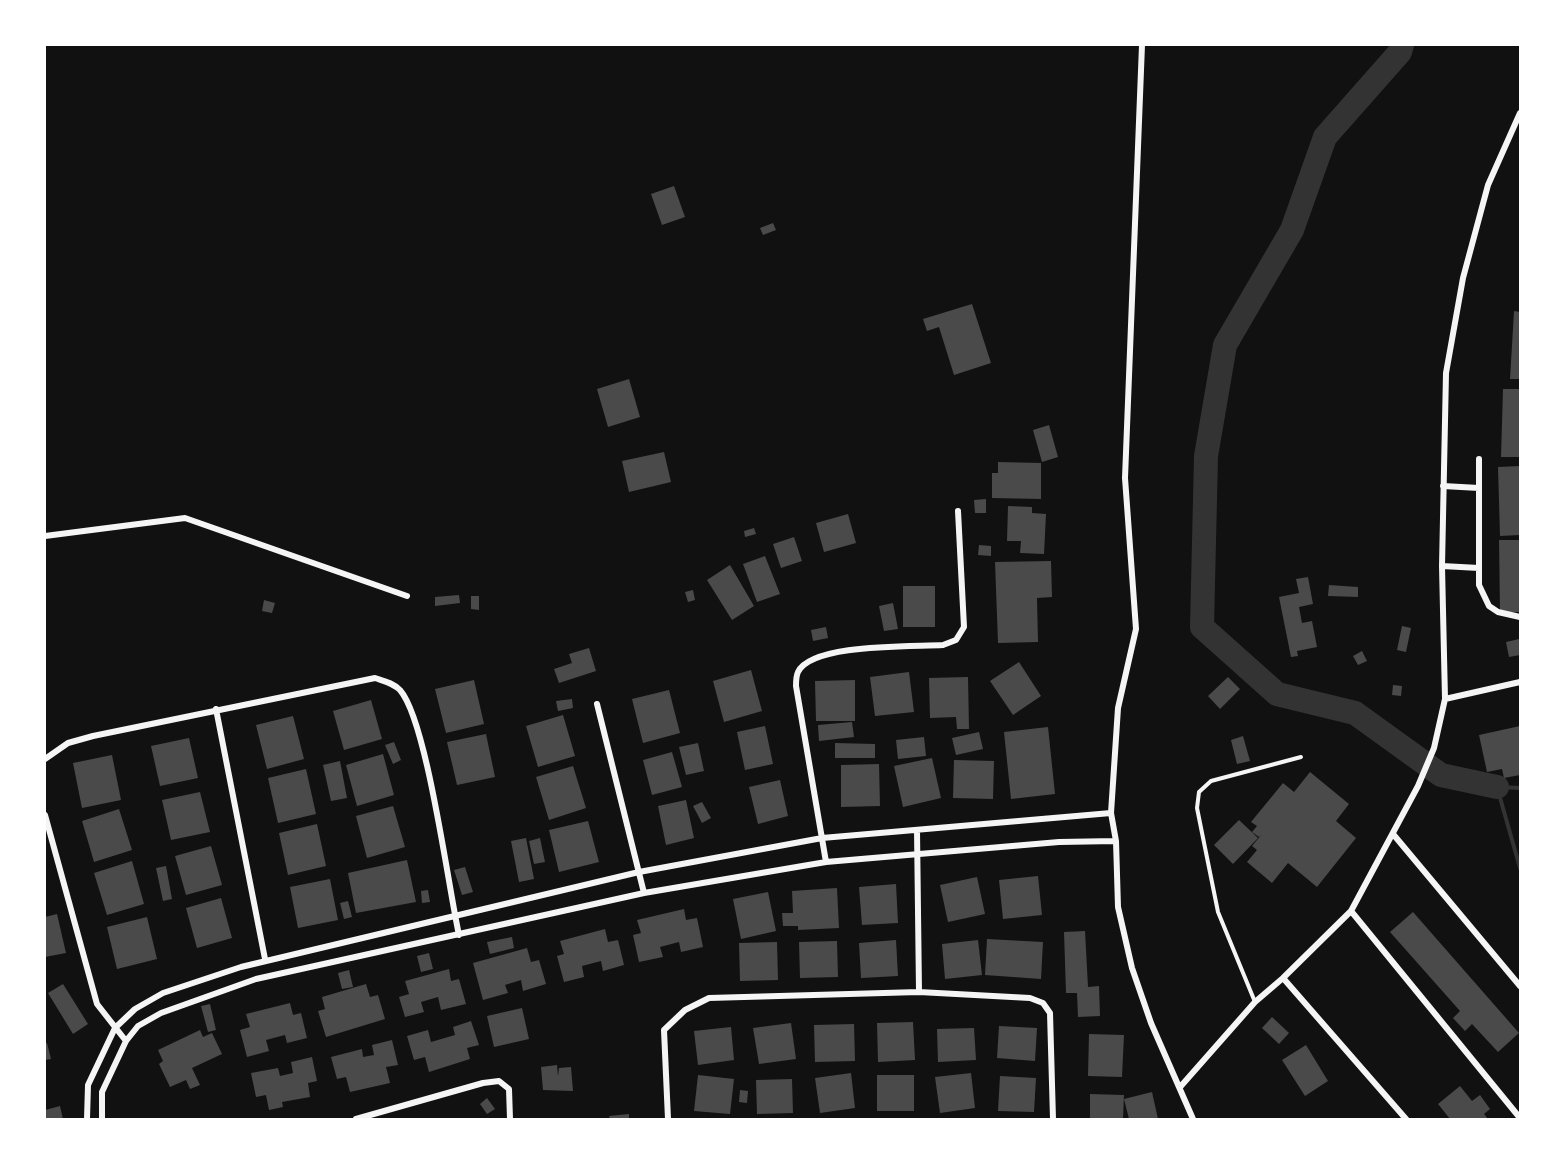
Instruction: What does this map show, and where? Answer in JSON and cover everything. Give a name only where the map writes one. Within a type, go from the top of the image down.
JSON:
[{"type":"street","points":[[1142,45],[1125,478],[1136,629],[1118,708],[1111,813],[1116,841],[1118,907],[1132,968],[1151,1023],[1193,1119]]},
{"type":"street","points":[[1180,1086],[1255,1002],[1283,978],[1351,911],[1418,786],[1434,748],[1445,699],[1442,566],[1446,373],[1463,278],[1488,185],[1520,113]]},
{"type":"street","points":[[1479,459],[1479,585],[1489,606],[1498,612],[1520,617]]},
{"type":"street","points":[[1443,486],[1479,488]]},
{"type":"street","points":[[826,862],[796,686],[797,673],[805,664],[817,657],[839,651],[943,645],[956,640],[964,627],[958,511]]},
{"type":"street","points":[[45,536],[185,518],[407,596]]},
{"type":"street","points":[[1442,566],[1479,568]]},
{"type":"street","points":[[45,759],[68,743],[216,709],[375,678],[390,683],[400,690],[408,703],[425,760],[459,935]]},
{"type":"street","points":[[1445,699],[1520,682]]},
{"type":"street","points":[[597,704],[644,893]]},
{"type":"street","points":[[216,709],[265,959]]},
{"type":"street","points":[[87,1119],[88,1085],[115,1028],[135,1009],[163,993],[265,959],[639,872],[822,838],[1111,813]]},
{"type":"street","points":[[45,815],[97,1004],[126,1041]]},
{"type":"street","points":[[917,830],[919,992]]},
{"type":"street","points":[[1393,834],[1520,986]]},
{"type":"street","points":[[102,1119],[102,1092],[126,1041],[138,1026],[161,1013],[256,979],[644,893],[826,862],[1059,842],[1116,841]]},
{"type":"street","points":[[1351,911],[1520,1118]]},
{"type":"street","points":[[1283,978],[1406,1119]]},
{"type":"street","points":[[668,1119],[664,1030],[685,1010],[709,998],[919,992],[1030,998],[1043,1003],[1050,1013],[1053,1119]]},
{"type":"street","points":[[356,1119],[483,1083],[499,1081],[508,1089],[510,1119]]},
{"type":"lane","points":[[1255,1002],[1218,912],[1197,808],[1199,792],[1211,781],[1301,757]]},
{"type":"building","points":[[674,186],[685,217],[662,225],[651,194]]},
{"type":"building","points":[[773,223],[776,230],[763,235],[760,228]]},
{"type":"building","points":[[972,304],[991,363],[954,375],[939,327],[927,331],[923,319]]},
{"type":"building","points":[[1514,311],[1520,312],[1520,379],[1510,379]]},
{"type":"building","points":[[629,379],[640,417],[608,427],[597,389]]},
{"type":"building","points":[[1503,389],[1520,389],[1520,457],[1501,457]]},
{"type":"building","points":[[1049,425],[1058,457],[1042,462],[1033,430]]},
{"type":"building","points":[[664,452],[671,482],[629,492],[622,461]]},
{"type":"building","points":[[998,462],[1041,463],[1041,499],[992,498],[992,473],[998,473]]},
{"type":"building","points":[[1520,466],[1520,535],[1500,536],[1498,467]]},
{"type":"building","points":[[986,499],[986,513],[975,513],[974,500]]},
{"type":"building","points":[[1008,506],[1032,507],[1032,513],[1046,514],[1044,554],[1020,553],[1021,541],[1007,541]]},
{"type":"building","points":[[848,514],[856,543],[824,552],[816,523]]},
{"type":"building","points":[[754,528],[756,534],[745,537],[744,531]]},
{"type":"building","points":[[794,537],[802,561],[781,568],[773,544]]},
{"type":"building","points":[[1499,540],[1520,540],[1520,612],[1500,612]]},
{"type":"building","points":[[979,545],[991,546],[991,556],[978,555]]},
{"type":"building","points":[[765,556],[780,594],[757,602],[743,564]]},
{"type":"building","points":[[1051,561],[1052,597],[1037,598],[1038,642],[998,643],[995,562]]},
{"type":"building","points":[[730,565],[754,606],[732,620],[707,580]]},
{"type":"building","points":[[1308,577],[1313,604],[1299,607],[1302,623],[1312,621],[1317,647],[1297,651],[1298,656],[1291,657],[1279,597],[1299,593],[1296,579]]},
{"type":"building","points":[[1329,585],[1358,587],[1358,597],[1328,596]]},
{"type":"building","points":[[903,586],[935,586],[935,627],[903,627]]},
{"type":"building","points":[[693,590],[695,600],[688,602],[685,592]]},
{"type":"building","points":[[459,595],[460,603],[435,606],[435,597]]},
{"type":"building","points":[[471,596],[479,596],[479,610],[471,609]]},
{"type":"building","points":[[264,600],[275,603],[272,613],[262,611]]},
{"type":"building","points":[[893,603],[898,629],[884,631],[879,606]]},
{"type":"building","points":[[1402,626],[1411,628],[1406,652],[1397,650]]},
{"type":"building","points":[[826,627],[828,638],[813,641],[811,630]]},
{"type":"building","points":[[1519,639],[1520,655],[1509,657],[1506,642]]},
{"type":"building","points":[[589,648],[596,671],[559,683],[554,669],[572,663],[569,654]]},
{"type":"building","points":[[1362,651],[1367,661],[1358,665],[1353,656]]},
{"type":"building","points":[[1019,662],[1041,696],[1013,715],[990,681]]},
{"type":"building","points":[[751,670],[762,711],[724,722],[713,681]]},
{"type":"building","points":[[909,672],[914,712],[875,716],[870,677]]},
{"type":"building","points":[[968,677],[969,729],[957,729],[956,717],[930,718],[929,678]]},
{"type":"building","points":[[1228,677],[1240,689],[1220,709],[1208,696]]},
{"type":"building","points":[[474,680],[484,724],[446,733],[435,689]]},
{"type":"building","points":[[855,680],[855,721],[816,721],[815,681]]},
{"type":"building","points":[[1393,685],[1402,686],[1401,696],[1392,695]]},
{"type":"building","points":[[669,690],[680,733],[643,743],[632,699]]},
{"type":"building","points":[[572,699],[573,708],[558,711],[556,701]]},
{"type":"building","points":[[371,700],[382,739],[344,750],[333,711]]},
{"type":"building","points":[[563,715],[575,756],[538,767],[526,726]]},
{"type":"building","points":[[293,716],[304,759],[267,769],[256,725]]},
{"type":"building","points":[[852,722],[854,737],[819,741],[818,725]]},
{"type":"building","points":[[765,726],[773,764],[745,770],[737,732]]},
{"type":"building","points":[[1520,726],[1520,775],[1504,778],[1502,769],[1487,772],[1479,735]]},
{"type":"building","points":[[1048,727],[1055,794],[1011,799],[1004,732]]},
{"type":"building","points":[[979,732],[983,749],[956,755],[952,738]]},
{"type":"building","points":[[486,734],[495,777],[457,785],[447,742]]},
{"type":"building","points":[[1243,736],[1250,761],[1237,764],[1231,740]]},
{"type":"building","points":[[924,737],[926,756],[898,759],[896,740]]},
{"type":"building","points":[[189,738],[198,778],[160,786],[151,746]]},
{"type":"building","points":[[394,742],[401,760],[393,764],[385,745]]},
{"type":"building","points":[[698,743],[704,771],[686,775],[679,747]]},
{"type":"building","points":[[835,743],[875,744],[875,758],[835,758]]},
{"type":"building","points":[[672,752],[682,787],[652,795],[643,760]]},
{"type":"building","points":[[383,754],[394,795],[357,806],[346,765]]},
{"type":"building","points":[[112,755],[121,800],[82,808],[73,763]]},
{"type":"building","points":[[932,758],[941,798],[903,807],[894,766]]},
{"type":"building","points":[[954,760],[994,761],[993,799],[953,798]]},
{"type":"building","points":[[340,761],[347,798],[331,801],[323,765]]},
{"type":"building","points":[[879,764],[880,806],[841,807],[841,765]]},
{"type":"building","points":[[573,766],[586,808],[549,820],[536,777]]},
{"type":"building","points":[[306,769],[316,814],[278,823],[268,778]]},
{"type":"building","points":[[1310,772],[1349,804],[1336,821],[1356,838],[1317,887],[1288,863],[1272,883],[1247,862],[1257,850],[1252,846],[1262,834],[1259,837],[1252,832],[1257,826],[1251,822],[1283,783],[1294,792]]},
{"type":"building","points":[[780,780],[788,816],[758,824],[749,787]]},
{"type":"building","points":[[200,792],[210,832],[171,840],[162,800]]},
{"type":"building","points":[[686,800],[694,838],[666,845],[658,806]]},
{"type":"building","points":[[702,802],[711,818],[702,823],[693,806]]},
{"type":"building","points":[[393,806],[405,847],[367,858],[356,816]]},
{"type":"building","points":[[119,809],[132,850],[94,862],[82,821]]},
{"type":"building","points":[[1239,820],[1258,838],[1233,864],[1214,845]]},
{"type":"building","points":[[588,821],[599,862],[559,872],[549,830]]},
{"type":"building","points":[[317,824],[326,866],[288,875],[279,833]]},
{"type":"building","points":[[526,838],[534,879],[519,882],[511,841]]},
{"type":"building","points":[[540,838],[545,862],[534,864],[529,841]]},
{"type":"building","points":[[211,846],[222,885],[186,895],[175,856]]},
{"type":"building","points":[[407,860],[416,902],[356,913],[348,873]]},
{"type":"building","points":[[132,861],[144,904],[107,915],[94,873]]},
{"type":"building","points":[[166,866],[172,899],[163,901],[156,868]]},
{"type":"building","points":[[465,867],[473,892],[462,895],[454,870]]},
{"type":"building","points":[[1038,876],[1042,915],[1003,919],[999,880]]},
{"type":"building","points":[[977,877],[985,914],[948,922],[940,885]]},
{"type":"building","points":[[330,879],[338,920],[298,928],[290,887]]},
{"type":"building","points":[[896,884],[898,923],[862,925],[859,887]]},
{"type":"building","points":[[837,888],[839,928],[798,930],[798,926],[783,926],[782,913],[793,913],[792,891]]},
{"type":"building","points":[[428,890],[430,902],[422,903],[421,891]]},
{"type":"building","points":[[768,892],[776,931],[741,939],[733,899]]},
{"type":"building","points":[[221,898],[232,938],[197,948],[186,908]]},
{"type":"building","points":[[348,901],[352,917],[344,919],[340,903]]},
{"type":"building","points":[[684,909],[686,920],[697,918],[703,947],[681,952],[679,942],[660,947],[663,957],[639,962],[633,935],[641,933],[637,920]]},
{"type":"building","points":[[1413,912],[1519,1033],[1498,1052],[1472,1024],[1465,1031],[1453,1018],[1460,1011],[1390,932]]},
{"type":"building","points":[[57,914],[66,953],[45,957],[45,917]]},
{"type":"building","points":[[147,917],[157,959],[117,969],[107,927]]},
{"type":"building","points":[[605,929],[608,942],[618,940],[624,965],[603,971],[601,961],[582,966],[584,977],[564,982],[557,956],[564,954],[560,941]]},
{"type":"building","points":[[1085,931],[1088,987],[1099,986],[1100,1016],[1078,1017],[1077,993],[1066,993],[1064,932]]},
{"type":"building","points":[[512,937],[514,948],[490,954],[487,942]]},
{"type":"building","points":[[987,939],[1043,942],[1041,979],[985,975]]},
{"type":"building","points":[[896,940],[898,976],[861,978],[859,943]]},
{"type":"building","points":[[978,940],[982,975],[945,979],[942,944]]},
{"type":"building","points":[[837,941],[838,977],[800,978],[799,942]]},
{"type":"building","points":[[777,942],[778,980],[740,981],[739,943]]},
{"type":"building","points":[[527,948],[531,962],[539,960],[546,984],[523,991],[521,980],[505,985],[508,993],[483,1000],[473,963]]},
{"type":"building","points":[[429,953],[433,969],[421,972],[417,956]]},
{"type":"building","points":[[449,969],[451,981],[459,979],[466,1004],[441,1010],[438,997],[421,1002],[424,1012],[405,1017],[399,997],[409,994],[405,981]]},
{"type":"building","points":[[349,970],[353,987],[342,989],[338,973]]},
{"type":"building","points":[[63,984],[88,1024],[73,1034],[48,993]]},
{"type":"building","points":[[366,984],[370,997],[378,995],[385,1019],[326,1037],[318,1011],[325,1009],[322,997]]},
{"type":"building","points":[[290,1003],[293,1015],[301,1013],[307,1038],[287,1043],[285,1035],[266,1040],[269,1051],[247,1057],[240,1030],[250,1027],[246,1014]]},
{"type":"building","points":[[210,1004],[216,1030],[208,1032],[201,1006]]},
{"type":"building","points":[[522,1008],[529,1039],[494,1047],[487,1016]]},
{"type":"building","points":[[1272,1017],[1289,1033],[1279,1044],[1262,1028]]},
{"type":"building","points":[[471,1021],[479,1045],[467,1048],[470,1059],[429,1072],[425,1057],[414,1060],[407,1036],[428,1030],[431,1042],[455,1035],[453,1027]]},
{"type":"building","points":[[913,1022],[915,1060],[878,1062],[877,1023]]},
{"type":"building","points":[[791,1023],[796,1059],[759,1064],[753,1028]]},
{"type":"building","points":[[854,1024],[855,1061],[815,1062],[814,1025]]},
{"type":"building","points":[[999,1026],[1037,1028],[1035,1061],[997,1058]]},
{"type":"building","points":[[731,1027],[734,1060],[698,1065],[694,1031]]},
{"type":"building","points":[[974,1028],[976,1060],[938,1062],[937,1029]]},
{"type":"building","points":[[200,1030],[203,1037],[212,1033],[222,1054],[192,1068],[200,1085],[190,1089],[186,1080],[170,1087],[159,1064],[163,1061],[158,1050]]},
{"type":"building","points":[[1089,1034],[1124,1035],[1122,1077],[1088,1076]]},
{"type":"building","points":[[392,1040],[398,1065],[386,1067],[390,1083],[350,1092],[346,1077],[337,1079],[331,1057],[362,1049],[363,1057],[374,1055],[372,1045]]},
{"type":"building","points":[[47,1043],[51,1059],[45,1060],[45,1044]]},
{"type":"building","points":[[1306,1045],[1328,1081],[1305,1096],[1282,1060]]},
{"type":"building","points":[[312,1057],[317,1081],[308,1083],[310,1097],[282,1102],[283,1107],[269,1110],[266,1095],[256,1097],[251,1073],[278,1068],[280,1076],[293,1073],[291,1062]]},
{"type":"building","points":[[557,1065],[558,1076],[559,1068],[571,1067],[573,1091],[543,1090],[541,1067]]},
{"type":"building","points":[[851,1073],[855,1108],[820,1113],[815,1078]]},
{"type":"building","points":[[971,1073],[975,1108],[940,1113],[935,1077]]},
{"type":"building","points":[[698,1075],[734,1079],[730,1114],[694,1111]]},
{"type":"building","points":[[877,1075],[914,1075],[914,1111],[877,1111]]},
{"type":"building","points":[[1000,1076],[1036,1078],[1034,1112],[998,1111]]},
{"type":"building","points":[[792,1079],[793,1113],[757,1114],[756,1080]]},
{"type":"building","points":[[1460,1086],[1472,1101],[1480,1095],[1490,1109],[1484,1114],[1488,1119],[1450,1119],[1438,1104]]},
{"type":"building","points":[[740,1090],[748,1091],[747,1103],[739,1102]]},
{"type":"building","points":[[1152,1092],[1158,1119],[1129,1119],[1124,1099]]},
{"type":"building","points":[[1090,1094],[1124,1095],[1123,1119],[1090,1119]]},
{"type":"building","points":[[487,1098],[495,1109],[487,1114],[480,1104]]},
{"type":"building","points":[[60,1106],[63,1119],[45,1119],[45,1110]]},
{"type":"building","points":[[629,1114],[629,1119],[610,1119],[609,1116]]},
{"type":"waterway","points":[[1402,45],[1400,52],[1325,137],[1292,230],[1225,345],[1206,456],[1202,627],[1277,694],[1355,713],[1441,775],[1497,787]]},
{"type":"waterway","points":[[1520,788],[1497,787],[1520,868]]}]
